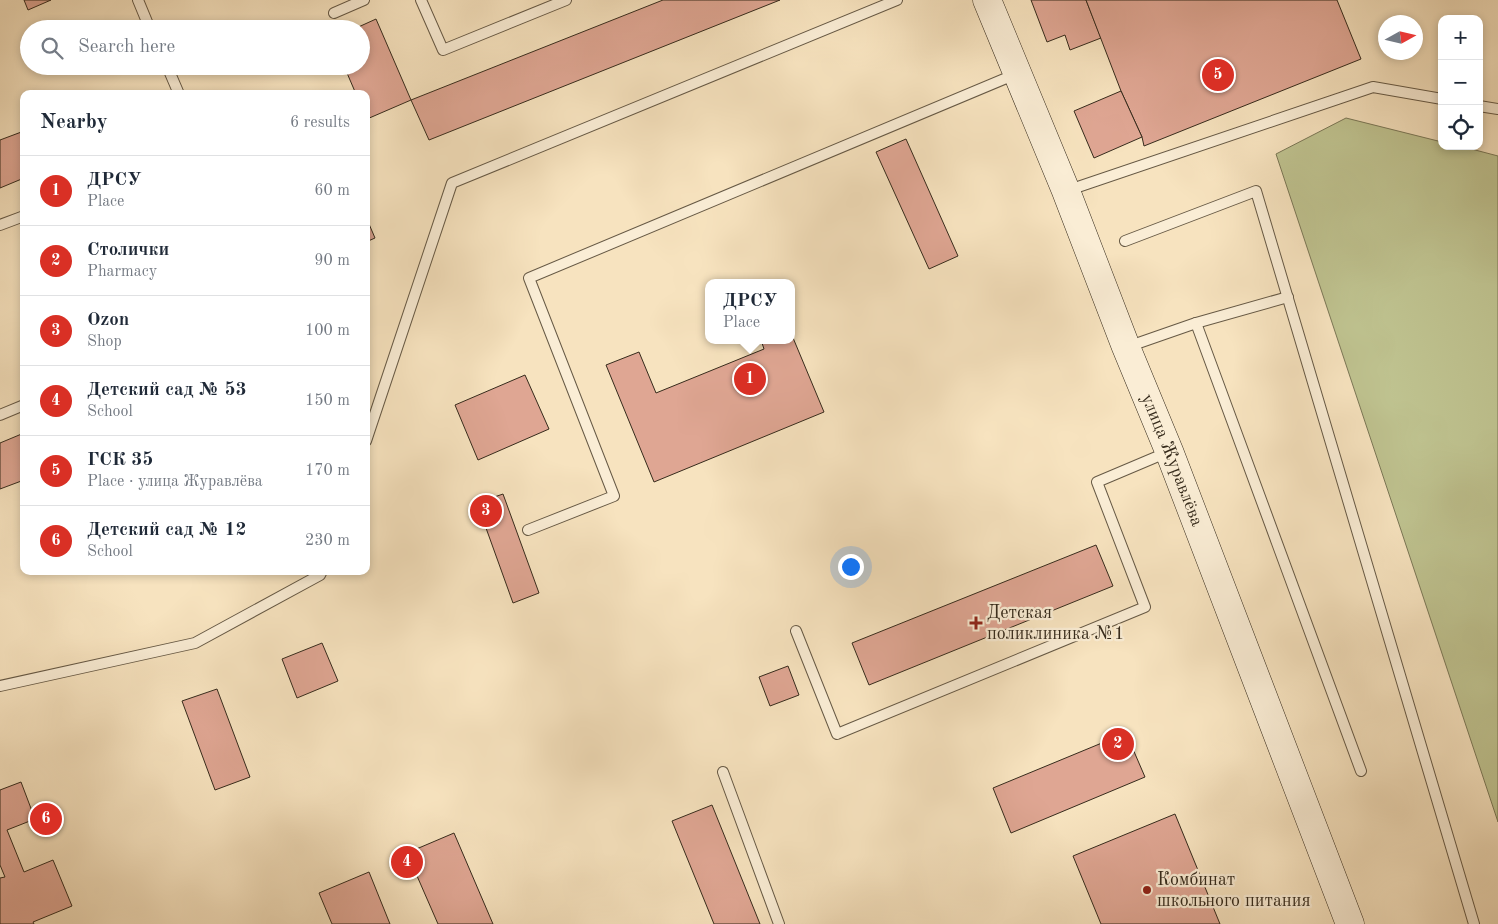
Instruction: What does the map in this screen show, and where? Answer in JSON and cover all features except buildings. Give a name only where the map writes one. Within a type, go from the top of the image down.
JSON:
[{"type":"street","name":"улица Журавлёва","points":[[987,0],[1066,191],[1126,347],[1169,451],[1350,924]]},
{"type":"lane","points":[[138,0],[146,20]]},
{"type":"lane","points":[[334,13],[364,0]]},
{"type":"lane","points":[[421,0],[443,50],[566,0]]},
{"type":"lane","points":[[370,429],[452,183],[895,0]]},
{"type":"lane","points":[[528,530],[614,496],[529,278],[1017,74]]},
{"type":"lane","points":[[171,75],[177,90]]},
{"type":"lane","points":[[1066,191],[1372,87],[1438,98]]},
{"type":"lane","points":[[1483,107],[1498,109]]},
{"type":"lane","points":[[1125,241],[1256,191],[1474,924]]},
{"type":"lane","points":[[0,225],[20,218]]},
{"type":"lane","points":[[1126,347],[1196,323],[1288,297]]},
{"type":"lane","points":[[1196,323],[1361,770]]},
{"type":"lane","points":[[0,415],[20,408]]},
{"type":"lane","points":[[796,631],[837,734],[1145,607],[1098,482],[1169,451]]},
{"type":"lane","points":[[0,686],[195,643],[320,575]]},
{"type":"lane","points":[[723,772],[779,924]]},
{"type":"green space","points":[[1346,118],[1438,141],[1438,150],[1475,150],[1498,156],[1498,822],[1276,154]]},
{"type":"place","name":"ГСК 35","points":[[1218,75]]},
{"type":"place","name":"ДРСУ","points":[[750,379]]},
{"type":"place","name":"Ozon","points":[[486,511]]},
{"type":"place","name":"Детская поликлиника №1","points":[[976,623]]},
{"type":"place","name":"Столички","points":[[1118,744]]},
{"type":"place","name":"Детский сад № 12","points":[[46,819]]},
{"type":"place","name":"Детский сад № 53","points":[[407,862]]},
{"type":"place","name":"Комбинат школьного питания","points":[[1147,890]]}]
